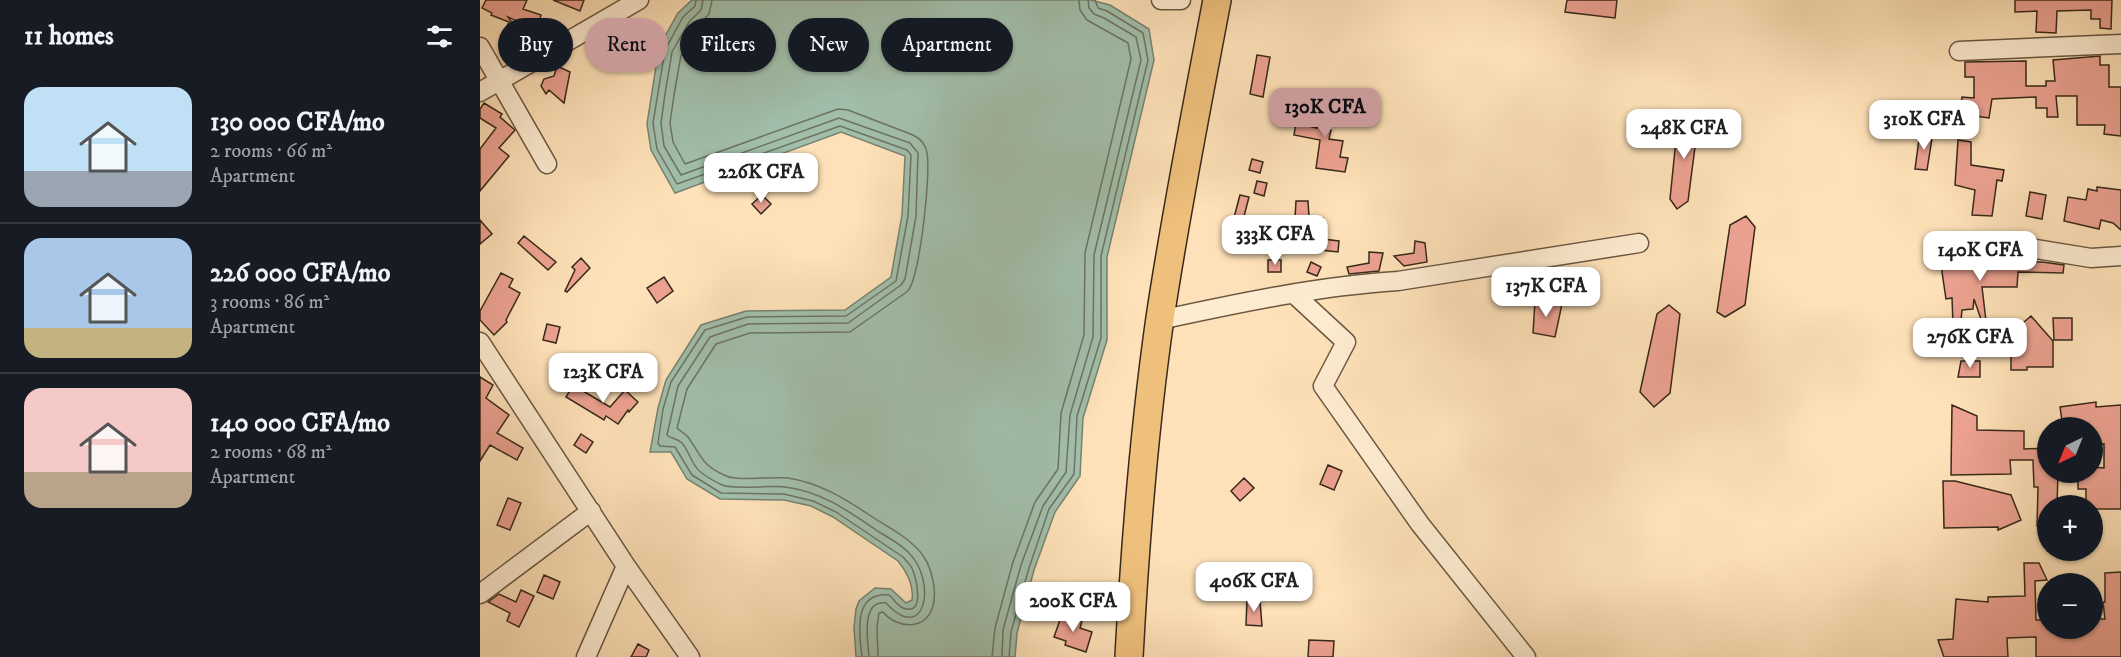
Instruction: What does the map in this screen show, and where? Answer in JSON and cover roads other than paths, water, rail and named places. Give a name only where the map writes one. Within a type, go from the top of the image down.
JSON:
[{"type":"highway","points":[[1129,657],[1144,447],[1160,320],[1193,122],[1217,0]]},
{"type":"street","points":[[1161,0],[1181,0]]},
{"type":"street","points":[[480,92],[630,2]]},
{"type":"street","points":[[1959,51],[2121,44]]},
{"type":"street","points":[[480,47],[547,165]]},
{"type":"street","points":[[1160,320],[1294,294],[1398,281],[1639,243]]},
{"type":"street","points":[[2005,244],[2091,258],[2121,256]]},
{"type":"street","points":[[1294,294],[1346,342],[1323,386],[1420,524],[1526,657]]},
{"type":"street","points":[[480,342],[626,566],[690,657]]},
{"type":"street","points":[[480,594],[591,511]]},
{"type":"street","points":[[586,657],[626,566]]},
{"type":"water","points":[[692,0],[1091,0],[1110,5],[1149,29],[1154,60],[1107,257],[1107,340],[1083,418],[1080,476],[1055,512],[1034,570],[1017,633],[1015,657],[856,657],[854,627],[859,601],[875,588],[891,589],[906,603],[912,600],[909,579],[898,561],[833,517],[811,506],[784,500],[720,499],[687,479],[671,452],[650,452],[666,380],[701,325],[746,311],[845,310],[891,277],[902,215],[905,156],[841,132],[675,193],[651,150],[647,124],[655,72],[668,72],[668,31],[678,13]]}]
